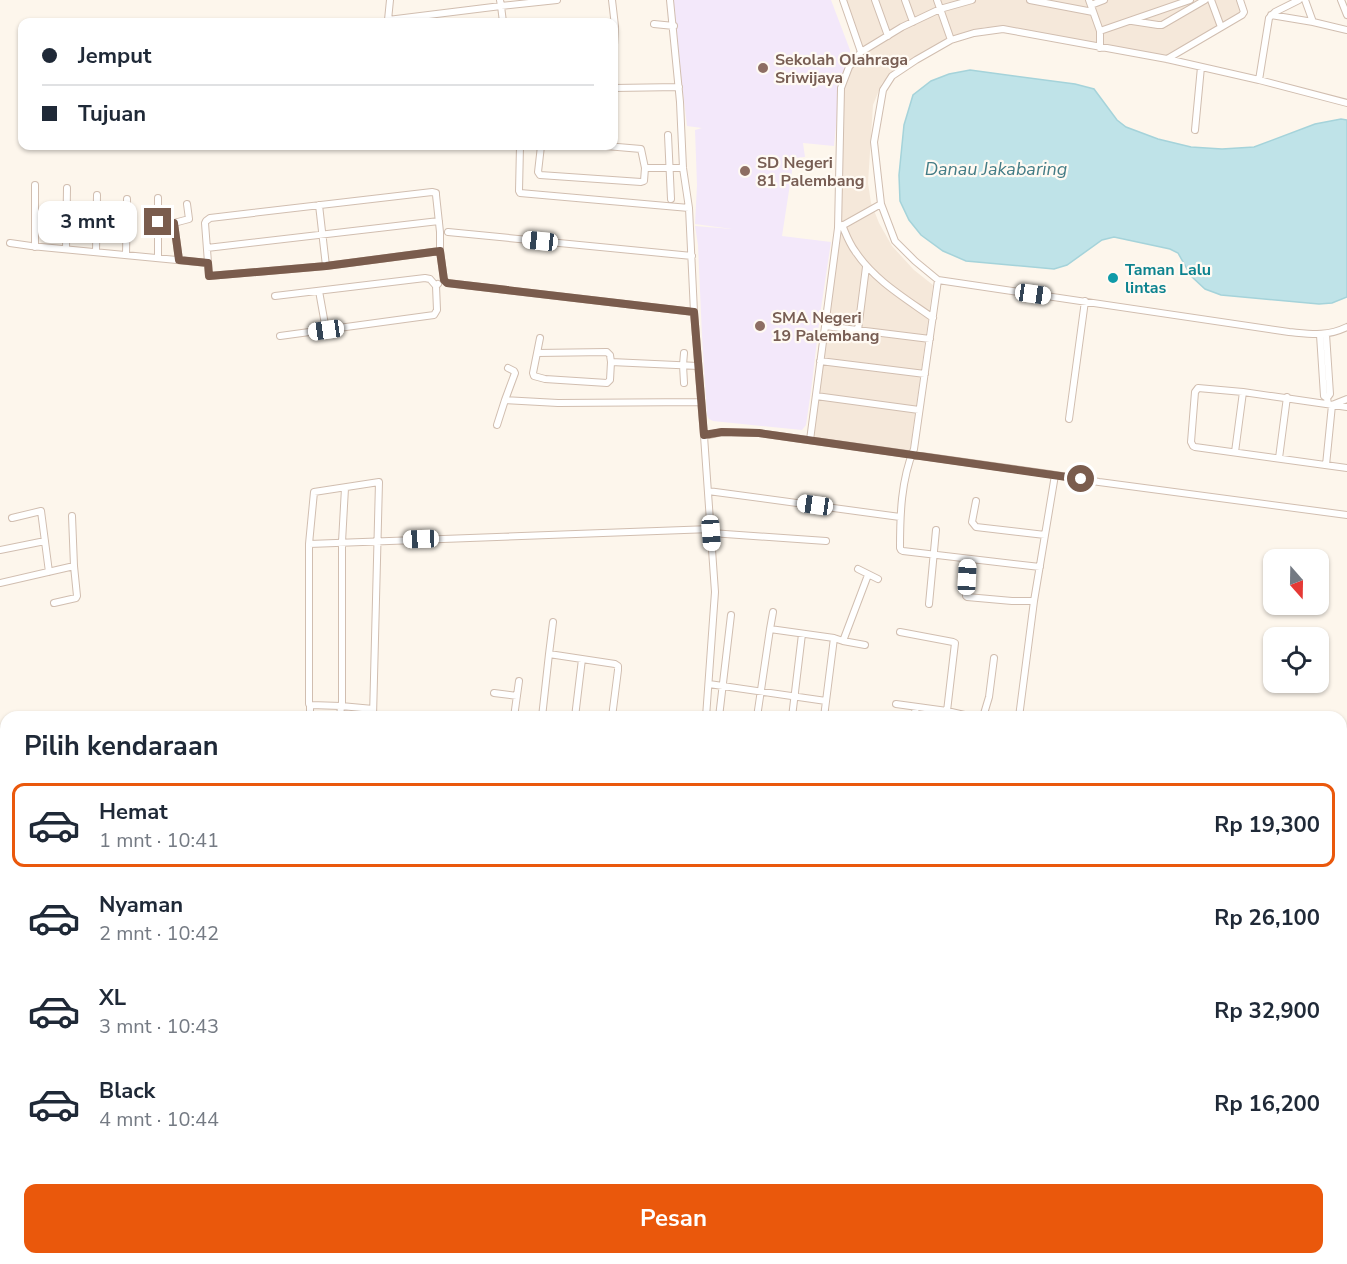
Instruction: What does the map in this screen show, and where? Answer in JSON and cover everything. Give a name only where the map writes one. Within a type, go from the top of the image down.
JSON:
[{"type":"street","points":[[388,18],[390,0]]},
{"type":"street","points":[[407,18],[501,3],[557,0]]},
{"type":"street","points":[[612,0],[614,18]]},
{"type":"street","points":[[670,0],[692,256],[694,312],[715,592],[706,711]]},
{"type":"street","points":[[843,0],[861,52]]},
{"type":"street","points":[[875,0],[888,36]]},
{"type":"street","points":[[905,0],[913,22]]},
{"type":"street","points":[[937,0],[951,40]]},
{"type":"street","points":[[810,440],[840,227],[841,88],[849,67],[861,52],[940,9],[971,0]]},
{"type":"street","points":[[1030,0],[1091,6],[1104,0]]},
{"type":"street","points":[[1100,31],[1190,0]]},
{"type":"street","points":[[1129,21],[1162,25],[1205,0]]},
{"type":"street","points":[[1211,0],[1221,27]]},
{"type":"street","points":[[1167,60],[1244,12],[1240,0]]},
{"type":"street","points":[[1259,80],[1270,15],[1299,0]]},
{"type":"street","points":[[1305,0],[1313,22]]},
{"type":"street","points":[[1341,0],[1347,15]]},
{"type":"street","points":[[501,3],[503,18]]},
{"type":"street","points":[[1091,6],[1100,31],[1100,48]]},
{"type":"street","points":[[1270,15],[1347,30]]},
{"type":"street","points":[[654,24],[674,26]]},
{"type":"street","points":[[1347,103],[1201,67],[1003,29],[974,33],[951,40],[892,76],[883,90],[874,142],[881,204],[895,242],[938,280],[1289,332],[1323,335],[1347,327]]},
{"type":"street","points":[[1195,130],[1201,67]]},
{"type":"street","points":[[618,88],[679,87]]},
{"type":"street","points":[[668,135],[671,199]]},
{"type":"street","points":[[541,150],[538,172],[540,175],[644,181],[645,168],[641,149],[618,147]]},
{"type":"street","points":[[520,150],[520,193],[688,208]]},
{"type":"street","points":[[645,168],[683,168]]},
{"type":"street","points":[[35,185],[35,247]]},
{"type":"street","points":[[66,249],[67,188]]},
{"type":"street","points":[[440,251],[326,266],[209,276],[205,223],[210,218],[434,192],[444,280],[447,283],[694,312]]},
{"type":"street","points":[[96,252],[97,195]]},
{"type":"street","points":[[126,255],[128,198]]},
{"type":"street","points":[[158,198],[158,258]]},
{"type":"street","points":[[158,222],[174,223],[189,219],[187,204]]},
{"type":"street","points":[[840,227],[881,204]]},
{"type":"street","points":[[319,205],[326,266]]},
{"type":"street","points":[[207,248],[439,221]]},
{"type":"street","points":[[174,223],[179,260]]},
{"type":"street","points":[[840,227],[866,267],[886,285],[933,318]]},
{"type":"street","points":[[448,232],[692,256]]},
{"type":"street","points":[[10,243],[208,263]]},
{"type":"street","points":[[858,330],[866,267]]},
{"type":"street","points":[[275,296],[425,278],[430,279],[436,286],[437,310],[434,315],[280,336]]},
{"type":"street","points":[[436,286],[444,280]]},
{"type":"street","points":[[938,280],[914,449],[908,462],[900,517],[901,550],[1040,567]]},
{"type":"street","points":[[320,291],[326,330]]},
{"type":"street","points":[[1069,419],[1085,301]]},
{"type":"street","points":[[825,326],[930,339]]},
{"type":"street","points":[[1323,335],[1330,394],[1326,465]]},
{"type":"street","points":[[537,353],[607,352],[610,355],[610,380],[607,383],[538,378],[533,375],[537,353],[540,338]]},
{"type":"street","points":[[684,353],[684,383]]},
{"type":"street","points":[[820,361],[925,374]]},
{"type":"street","points":[[610,362],[698,366]]},
{"type":"street","points":[[497,425],[515,373],[508,368]]},
{"type":"street","points":[[1347,407],[1329,402],[1198,388],[1195,392],[1191,442],[1193,446],[1347,468]]},
{"type":"street","points":[[1235,452],[1243,392]]},
{"type":"street","points":[[816,396],[919,410]]},
{"type":"street","points":[[1279,458],[1287,398]]},
{"type":"street","points":[[1329,402],[1347,399]]},
{"type":"street","points":[[505,400],[558,403],[701,402]]},
{"type":"street","points":[[704,435],[722,432],[759,433],[1347,515]]},
{"type":"street","points":[[1020,711],[1055,475]]},
{"type":"street","points":[[310,705],[373,709],[379,482],[314,492],[309,544],[310,711]]},
{"type":"street","points":[[341,711],[342,542],[345,488]]},
{"type":"street","points":[[708,491],[900,517]]},
{"type":"street","points":[[976,501],[972,522],[976,527],[1045,535]]},
{"type":"street","points":[[12,518],[41,511],[49,572]]},
{"type":"street","points":[[54,603],[77,596],[72,516]]},
{"type":"street","points":[[929,604],[936,530]]},
{"type":"street","points":[[309,544],[711,531],[826,541]]},
{"type":"street","points":[[0,550],[45,541]]},
{"type":"street","points":[[968,559],[967,597],[1035,601]]},
{"type":"street","points":[[0,583],[74,566]]},
{"type":"street","points":[[858,569],[878,579]]},
{"type":"street","points":[[843,641],[868,575]]},
{"type":"street","points":[[758,711],[773,612]]},
{"type":"street","points":[[720,711],[731,615]]},
{"type":"street","points":[[543,711],[553,622]]},
{"type":"street","points":[[770,629],[865,645]]},
{"type":"street","points":[[896,704],[947,711],[955,643],[900,632]]},
{"type":"street","points":[[793,711],[802,634]]},
{"type":"street","points":[[825,711],[834,638]]},
{"type":"street","points":[[549,654],[615,663],[618,670],[613,711]]},
{"type":"street","points":[[984,711],[994,658]]},
{"type":"street","points":[[576,711],[582,659]]},
{"type":"street","points":[[515,711],[519,681]]},
{"type":"street","points":[[709,684],[826,701]]},
{"type":"street","points":[[494,693],[517,696]]},
{"type":"street","points":[[707,703],[720,705]]},
{"type":"street","points":[[915,711],[916,707]]},
{"type":"shaded area","points":[[672,0],[831,0],[850,50],[850,59],[837,93],[834,146],[803,143],[805,157],[794,158],[782,236],[831,242],[806,425],[802,430],[713,421],[707,415],[695,226],[732,229],[695,224],[697,185],[695,130],[702,128],[687,126]]},
{"type":"shaded area","points":[[844,0],[1237,0],[1241,12],[1240,15],[1162,57],[1012,28],[985,27],[953,37],[924,52],[901,65],[882,83],[873,105],[868,183],[871,203],[892,246],[914,270],[933,285],[910,451],[812,437],[838,234],[842,93],[848,74],[862,54]]},
{"type":"water","name":"Danau Jakabaring","points":[[970,70],[1075,84],[1094,89],[1117,120],[1126,127],[1158,139],[1191,147],[1222,149],[1254,147],[1315,124],[1347,120],[1347,297],[1332,303],[1319,304],[1221,295],[1205,289],[1191,276],[1178,253],[1170,249],[1114,237],[1102,240],[1067,265],[1054,269],[966,261],[943,251],[921,235],[909,220],[900,201],[899,175],[904,125],[913,95],[931,81],[949,74]]},
{"type":"place","name":"Sekolah Olahraga Sriwijaya","points":[[763,68]]},
{"type":"place","name":"SD Negeri 81 Palembang","points":[[745,171]]},
{"type":"place","name":"Taman Lalu lintas","points":[[1113,278]]},
{"type":"place","name":"SMA Negeri 19 Palembang","points":[[760,326]]},
{"type":"route","points":[[158,222],[174,223],[179,260],[208,263],[209,276],[326,266],[440,251],[444,280],[447,283],[694,312],[704,435],[722,432],[759,433],[1081,479]]}]
